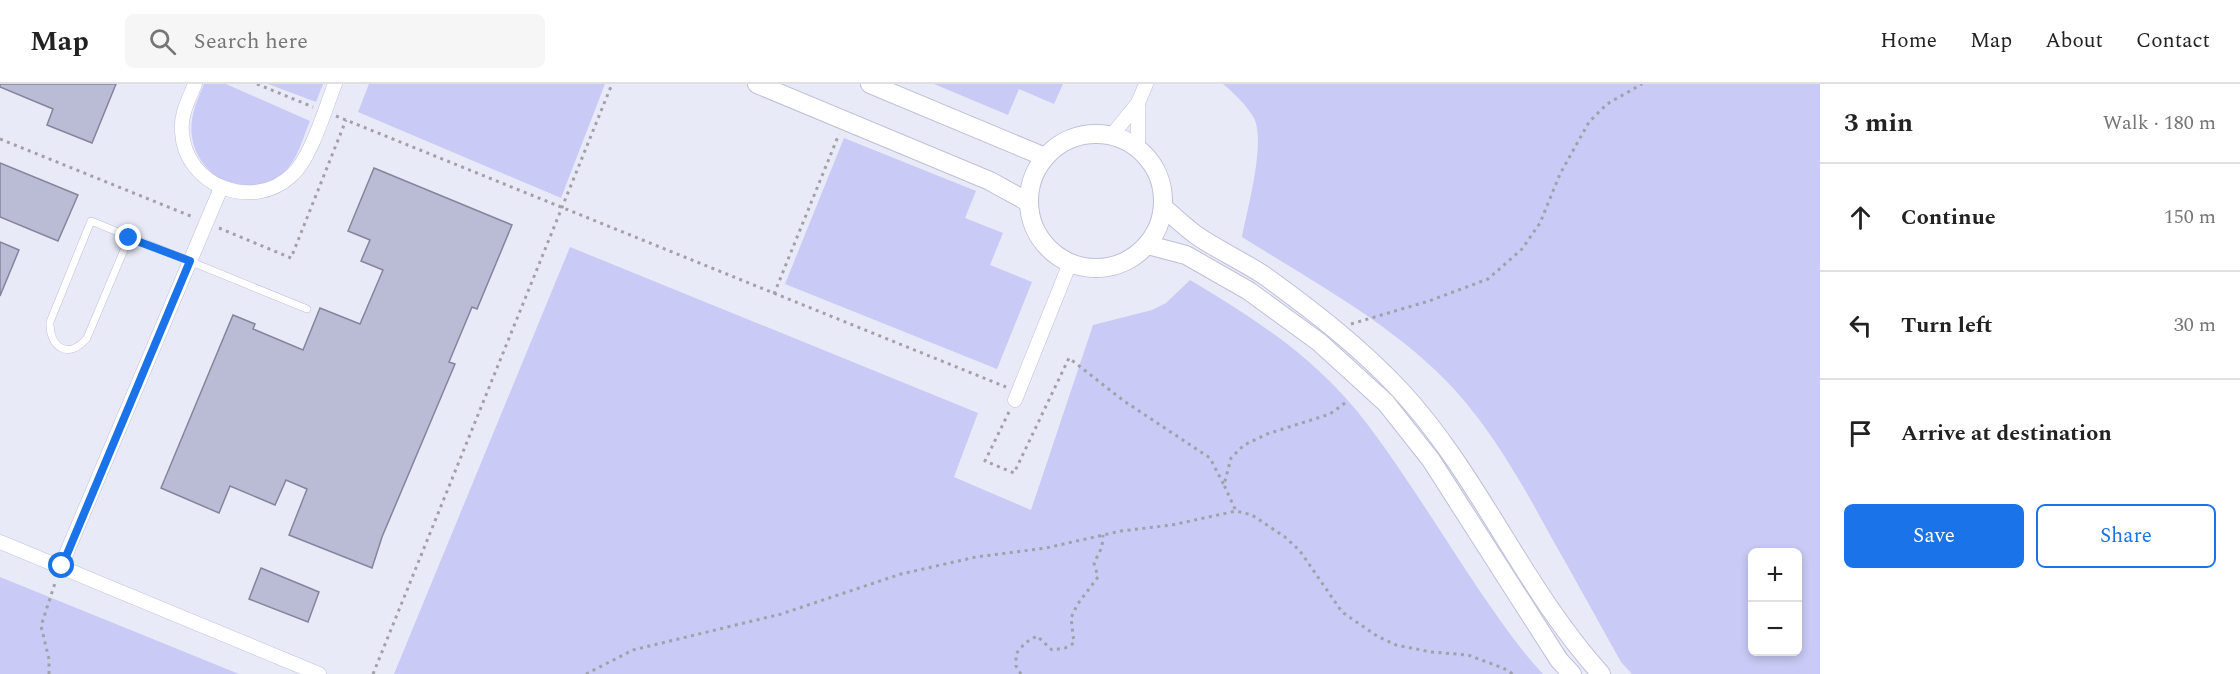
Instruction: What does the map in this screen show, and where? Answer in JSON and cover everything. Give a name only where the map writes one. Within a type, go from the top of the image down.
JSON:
[{"type":"street","points":[[195,84],[183,114],[182,133],[187,155],[198,172],[220,188],[246,194],[275,188],[293,175],[305,160],[335,84]]},
{"type":"street","points":[[757,84],[990,181],[1028,202]]},
{"type":"street","points":[[870,84],[1045,156]]},
{"type":"street","points":[[1112,135],[1138,104],[1146,84]]},
{"type":"street","points":[[1138,104],[1138,148]]},
{"type":"street","points":[[1112,135],[1138,148],[1153,165],[1162,185],[1164,208],[1159,228],[1148,245],[1130,260],[1108,268],[1084,268],[1062,260],[1044,245],[1032,225],[1028,202],[1029,186],[1035,170],[1045,156],[1059,144],[1075,136],[1112,135]]},
{"type":"street","points":[[62,566],[220,188]]},
{"type":"street","points":[[1164,208],[1197,236],[1263,275],[1335,329],[1399,389],[1446,445],[1577,647],[1601,674]]},
{"type":"street","points":[[1148,245],[1186,255],[1249,291],[1319,342],[1386,403],[1431,460],[1559,660],[1572,674]]},
{"type":"street","points":[[1017,396],[1070,263]]},
{"type":"street","points":[[0,542],[319,674]]},
{"type":"lane","points":[[129,238],[87,338],[81,346],[73,350],[63,349],[55,344],[49,334],[50,322],[91,221],[307,309]]},
{"type":"path","points":[[257,84],[774,294],[1017,396],[985,462],[1014,473],[1070,358],[1124,401],[1210,458],[1236,511]]},
{"type":"path","points":[[373,674],[612,84]]},
{"type":"path","points":[[1335,329],[1429,301],[1488,279],[1522,249],[1540,223],[1560,174],[1589,122],[1607,104],[1642,84]]},
{"type":"path","points":[[0,139],[291,258],[346,120]]},
{"type":"path","points":[[774,294],[845,121]]},
{"type":"path","points":[[1224,486],[1231,458],[1244,445],[1267,434],[1330,414],[1345,403]]},
{"type":"path","points":[[586,674],[633,650],[781,614],[901,574],[976,557],[1046,548],[1103,534],[1172,525],[1236,511],[1252,515],[1285,537],[1305,557],[1342,612],[1377,636],[1396,645],[1431,652],[1468,655],[1513,674]]},
{"type":"path","points":[[1021,674],[1016,666],[1016,654],[1025,643],[1037,636],[1052,650],[1065,648],[1074,643],[1071,618],[1077,605],[1098,577],[1094,563],[1102,547],[1103,534]]},
{"type":"path","points":[[49,674],[49,659],[41,626],[62,566]]},
{"type":"shaded area","points":[[0,84],[1361,84],[1794,548],[1748,548],[1748,561],[1695,674],[0,674]]},
{"type":"shaded area","points":[[204,84],[226,84],[310,121],[293,162],[276,179],[262,185],[247,187],[231,184],[206,167],[197,153],[191,130],[194,110]]},
{"type":"shaded area","points":[[268,84],[323,84],[316,102]]},
{"type":"shaded area","points":[[369,84],[605,84],[561,198],[358,112]]},
{"type":"shaded area","points":[[934,84],[1063,84],[1054,104],[1019,89],[1008,115]]},
{"type":"shaded area","points":[[1223,84],[1820,84],[1820,674],[1632,674],[1621,662],[1512,468],[1468,405],[1433,368],[1389,331],[1242,237],[1257,160],[1258,143],[1254,118]]},
{"type":"shaded area","points":[[844,138],[976,191],[965,218],[1003,233],[990,265],[1032,282],[997,369],[785,284]]},
{"type":"shaded area","points":[[570,247],[978,413],[954,477],[1031,510],[1093,325],[1152,310],[1166,303],[1190,280],[1286,343],[1329,380],[1349,402],[1396,465],[1501,621],[1543,674],[394,674]]},
{"type":"shaded area","points":[[0,577],[239,674],[0,674]]},
{"type":"building","points":[[0,84],[116,84],[92,143],[47,125],[53,109],[0,87]]},
{"type":"building","points":[[0,163],[78,195],[58,241],[0,217]]},
{"type":"building","points":[[374,168],[512,225],[477,309],[472,307],[449,362],[455,364],[382,537],[372,568],[289,535],[307,489],[286,480],[275,505],[230,486],[219,513],[161,488],[233,315],[255,324],[253,329],[303,350],[320,308],[360,324],[383,270],[361,261],[370,240],[348,231]]},
{"type":"building","points":[[0,242],[19,250],[0,296]]},
{"type":"building","points":[[261,568],[319,592],[308,622],[249,599]]},
{"type":"route","points":[[62,566],[190,261],[129,238]]}]
